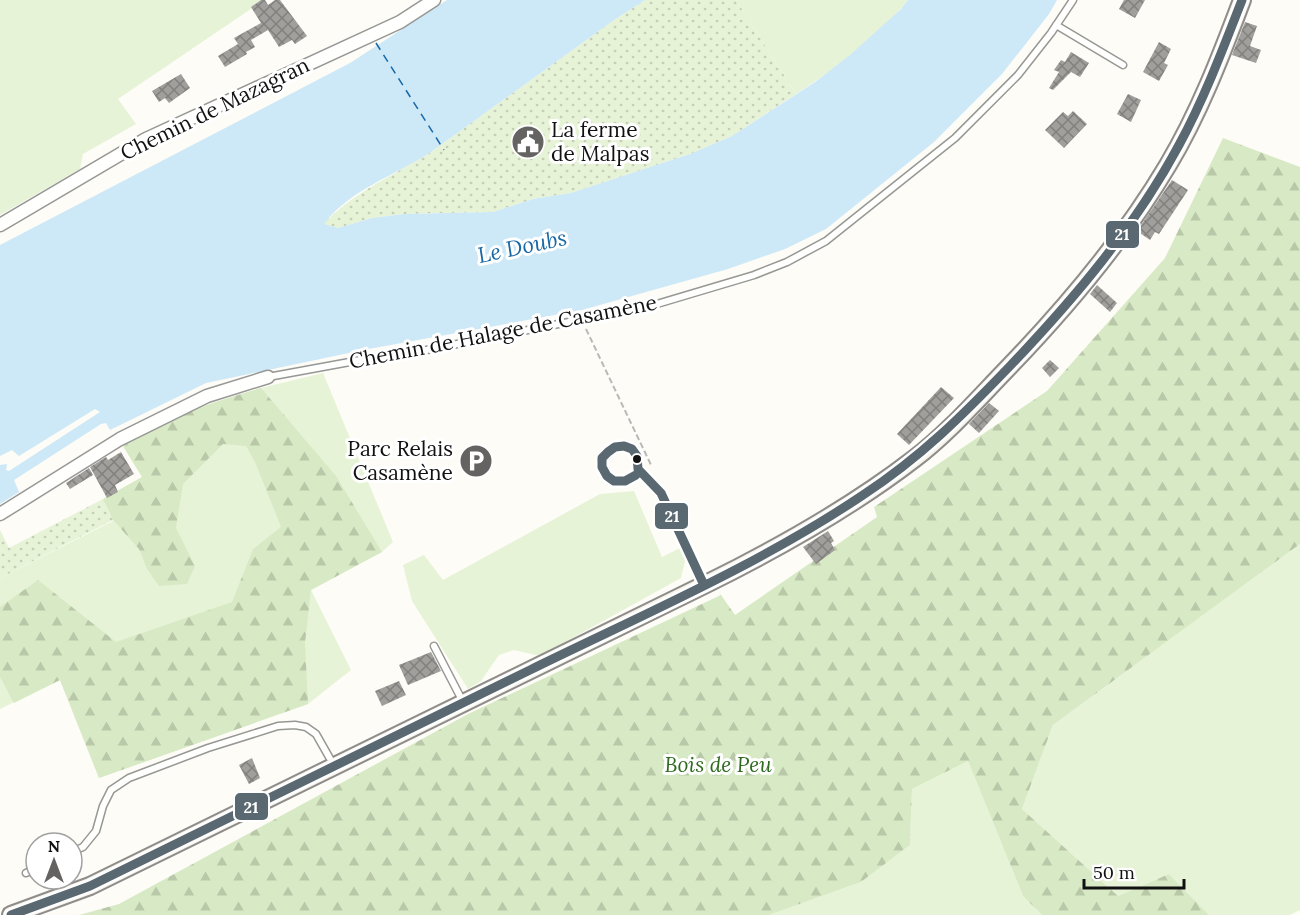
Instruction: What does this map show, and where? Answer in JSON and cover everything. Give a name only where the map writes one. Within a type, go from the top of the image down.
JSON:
[{"type":"main road","points":[[11,915],[90,886],[464,704],[495,682],[704,585],[786,542],[875,488],[916,458],[950,427],[1059,314],[1113,248],[1168,165],[1195,114],[1242,0]]},
{"type":"street","name":"Chemin de Mazagran","points":[[0,225],[146,140],[400,22],[434,0]]},
{"type":"street","name":"Chemin de Halage de Casamène","points":[[0,514],[120,439],[207,396],[268,377]]},
{"type":"lane","name":"Chemin de Halage de Casamène","points":[[268,377],[582,321],[650,306],[754,275],[787,262],[826,241],[955,138],[1018,75],[1073,0]]},
{"type":"lane","points":[[1056,25],[1123,65]]},
{"type":"lane","points":[[619,446],[630,448],[638,457],[637,472],[626,482],[619,483],[608,478],[602,466],[604,455],[608,450],[619,446]]},
{"type":"lane","points":[[637,472],[661,493],[704,585]]},
{"type":"lane","points":[[434,646],[464,704]]},
{"type":"lane","points":[[84,846],[96,831],[103,806],[111,790],[129,778],[208,748],[278,726],[306,727],[316,734],[334,768]]},
{"type":"path","points":[[582,321],[658,480],[661,493]]},
{"type":"green space","points":[[0,0],[264,0],[118,99],[136,124],[83,154],[80,169],[0,215]]},
{"type":"green space","points":[[645,0],[736,0],[796,94],[732,136],[690,154],[571,193],[533,199],[493,212],[404,214],[372,218],[338,228],[323,224],[348,202],[431,152]]},
{"type":"green space","points":[[736,0],[908,0],[884,26],[855,51],[796,94]]},
{"type":"green space","name":"Bois de Peu","points":[[1223,138],[1300,167],[1300,544],[1053,725],[1022,809],[1118,896],[1169,874],[1209,915],[1042,915],[1023,896],[968,761],[912,789],[910,845],[861,882],[769,915],[79,915],[119,904],[468,714],[721,595],[735,615],[877,517],[874,507],[1047,391],[1165,258]]},
{"type":"green space","points":[[323,373],[393,542],[382,552],[311,590],[351,670],[308,704],[99,778],[60,680],[0,709],[0,578],[113,521],[103,499],[142,477],[123,446],[202,406],[261,388]]},
{"type":"green space","points":[[261,388],[336,476],[382,552],[311,590],[305,643],[308,704],[99,778],[60,680],[14,703],[0,677],[0,607],[38,580],[116,642],[232,602],[253,549],[281,527],[255,462],[246,446],[223,444],[183,484],[176,528],[195,566],[187,584],[159,586],[147,569],[139,549],[113,520],[103,499],[142,477],[123,446],[156,427],[190,412]]},
{"type":"green space","points":[[634,491],[662,557],[680,548],[685,561],[681,578],[540,656],[514,650],[499,655],[481,681],[468,689],[412,601],[403,565],[424,555],[443,580],[600,494]]},
{"type":"green space","points":[[103,499],[113,520],[0,578],[0,530],[9,548]]},
{"type":"green space","points":[[1300,544],[1300,910],[1290,915],[1209,915],[1169,874],[1118,896],[1022,809],[1053,725]]},
{"type":"green space","points":[[968,761],[1023,896],[1042,915],[769,915],[861,882],[910,845],[912,789]]},
{"type":"water","name":"Le Doubs","points":[[447,0],[645,0],[431,152],[360,192],[334,212],[324,224],[338,228],[372,218],[404,214],[493,212],[533,199],[571,193],[690,154],[732,136],[815,82],[850,55],[908,0],[1057,0],[1049,14],[1002,74],[934,142],[826,229],[785,249],[728,269],[582,310],[363,350],[206,383],[110,430],[106,423],[101,424],[14,480],[19,492],[0,504],[0,465],[7,464],[6,470],[9,471],[100,412],[95,409],[19,456],[12,450],[0,456],[0,245],[350,63]]},
{"type":"building","points":[[265,0],[268,5],[275,0],[280,0],[307,36],[295,44],[292,40],[279,47],[268,30],[251,40],[255,47],[246,52],[247,54],[225,67],[218,56],[238,44],[234,38],[261,23],[251,7]]},
{"type":"building","points":[[1124,0],[1145,0],[1135,18],[1119,9]]},
{"type":"building","points":[[1245,22],[1257,26],[1250,46],[1261,50],[1256,63],[1232,55]]},
{"type":"building","points":[[1159,42],[1171,49],[1164,63],[1168,65],[1159,81],[1143,72]]},
{"type":"building","points":[[1071,52],[1089,63],[1080,77],[1071,72],[1053,90],[1049,88],[1059,72],[1054,70],[1061,60],[1065,62]]},
{"type":"building","points":[[181,74],[190,88],[169,103],[165,98],[159,102],[152,91]]},
{"type":"building","points":[[1128,94],[1141,100],[1131,122],[1117,114]]},
{"type":"building","points":[[1073,111],[1087,124],[1064,148],[1045,130],[1063,112],[1068,116]]},
{"type":"building","points":[[1172,180],[1188,190],[1159,234],[1155,232],[1150,240],[1137,231]]},
{"type":"building","points":[[1097,285],[1117,303],[1110,312],[1090,294]]},
{"type":"building","points":[[1050,360],[1059,368],[1050,377],[1042,368]]},
{"type":"building","points":[[941,387],[954,398],[909,445],[897,434]]},
{"type":"building","points":[[989,403],[999,411],[979,433],[969,424]]},
{"type":"building","points":[[121,452],[134,474],[115,485],[118,492],[107,498],[90,467],[106,457],[108,460]]},
{"type":"building","points":[[89,468],[93,475],[70,489],[66,483]]},
{"type":"building","points":[[828,531],[834,541],[831,543],[835,550],[816,564],[803,547]]},
{"type":"building","points":[[431,652],[441,671],[408,685],[399,665]]},
{"type":"building","points":[[399,681],[406,695],[382,706],[375,691]]},
{"type":"building","points":[[252,758],[260,778],[249,784],[239,765]]},
{"type":"ferry route","points":[[376,43],[444,150]]},
{"type":"transit line","name":"21","points":[[11,915],[90,886],[700,588],[783,544],[884,481],[941,435],[993,384],[1057,315],[1123,233],[1162,175],[1188,128],[1213,74],[1242,0]]},
{"type":"transit line","name":"21","points":[[636,475],[625,481],[614,481],[607,476],[602,467],[602,458],[615,447],[624,446],[632,449],[637,456],[638,469],[661,493],[704,585]]},
{"type":"place","name":"La ferme de Malpas","points":[[528,142]]},
{"type":"place","name":"Parc Relais Casamène","points":[[476,461]]}]
